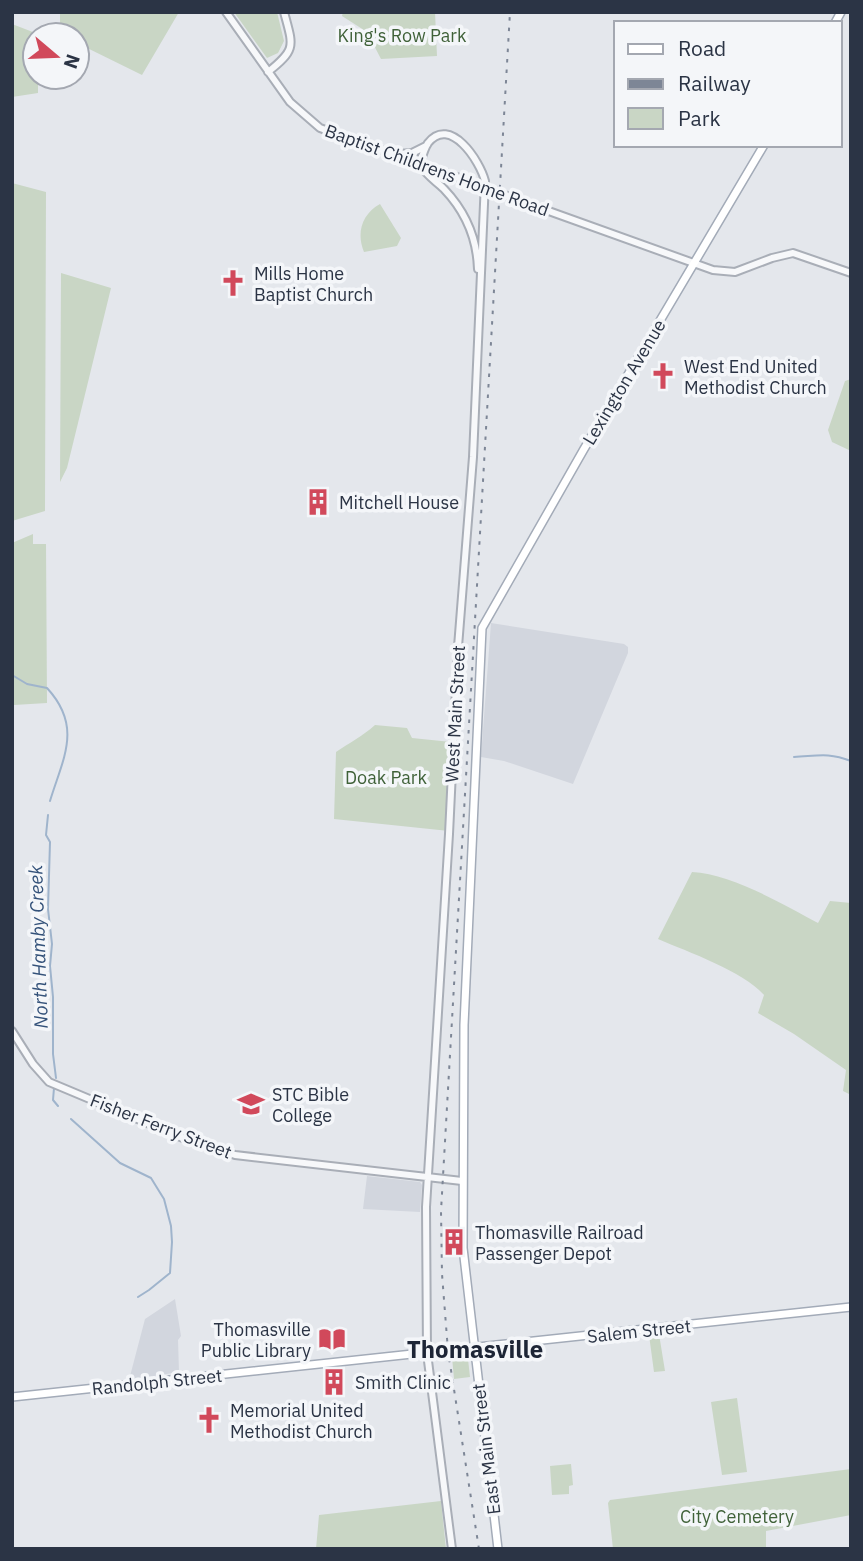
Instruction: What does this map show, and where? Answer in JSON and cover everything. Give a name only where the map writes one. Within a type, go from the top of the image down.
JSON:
[{"type":"main road","name":"Lexington Avenue","points":[[486,619],[763,147]]},
{"type":"main road","name":"West Main Street","points":[[474,1349],[463,1248],[464,1025],[479,650],[486,619]]},
{"type":"main road","name":"Salem Street","points":[[427,1353],[851,1307]]},
{"type":"main road","name":"East Main Street","points":[[474,1349],[498,1549]]},
{"type":"main road","name":"Randolph Street","points":[[12,1397],[427,1353]]},
{"type":"street","name":"Baptist Childrens Home Road","points":[[226,12],[297,110],[320,128],[713,270],[734,272],[764,260],[793,253],[851,273]]},
{"type":"street","points":[[268,72],[288,55],[291,49],[285,12]]},
{"type":"street","name":"West Main Street","points":[[426,146],[439,136],[452,137],[471,150],[485,181],[473,457],[458,647],[429,1176],[425,1268],[427,1353]]},
{"type":"street","points":[[393,155],[412,153],[426,146]]},
{"type":"street","points":[[426,146],[420,164],[453,199],[471,232],[477,264],[479,316]]},
{"type":"street","name":"Fisher Ferry Street","points":[[12,1031],[33,1064],[49,1082],[202,1145],[249,1158],[462,1181]]},
{"type":"street","points":[[427,1353],[452,1549]]},
{"type":"shaded area","points":[[491,623],[624,644],[628,647],[628,653],[573,784],[504,761],[481,757]]},
{"type":"shaded area","points":[[367,1176],[420,1182],[420,1212],[363,1209]]},
{"type":"shaded area","points":[[175,1299],[181,1336],[178,1340],[179,1372],[129,1380],[145,1319]]},
{"type":"green space","points":[[60,12],[179,12],[142,75],[91,50],[91,21],[60,21]]},
{"type":"green space","points":[[234,12],[277,12],[284,41],[278,53],[267,58]]},
{"type":"green space","name":"King's Row Park","points":[[343,12],[435,12],[437,56],[381,59],[367,32],[342,16]]},
{"type":"green space","points":[[12,24],[21,27],[21,91],[38,93],[12,97]]},
{"type":"green space","points":[[12,183],[46,192],[45,511],[12,521]]},
{"type":"green space","points":[[380,204],[401,238],[397,246],[364,252],[362,225],[369,213]]},
{"type":"green space","points":[[61,273],[111,288],[67,468],[60,482]]},
{"type":"green space","points":[[851,379],[851,451],[832,442],[828,430],[845,381]]},
{"type":"green space","points":[[33,534],[33,544],[46,544],[47,703],[14,705],[12,543]]},
{"type":"green space","name":"Doak Park","points":[[375,725],[407,728],[412,738],[451,742],[449,831],[334,819],[336,752]]},
{"type":"green space","points":[[692,872],[740,884],[818,923],[830,901],[851,903],[851,1095],[843,1091],[846,1070],[758,1013],[764,995],[755,986],[714,963],[658,939]]},
{"type":"green space","points":[[659,1334],[665,1371],[654,1372],[649,1335]]},
{"type":"green space","points":[[463,1355],[468,1359],[470,1377],[454,1379],[452,1357]]},
{"type":"green space","points":[[737,1398],[747,1472],[722,1475],[711,1402]]},
{"type":"green space","points":[[571,1464],[573,1485],[569,1486],[569,1494],[552,1495],[550,1466]]},
{"type":"green space","name":"City Cemetery","points":[[851,1469],[851,1515],[766,1531],[766,1549],[613,1549],[608,1503],[610,1500]]},
{"type":"green space","points":[[441,1501],[446,1549],[316,1549],[319,1515]]},
{"type":"waterway","name":"North Hamby Creek","points":[[12,675],[27,684],[47,688],[58,702],[64,716],[67,743],[50,801]]},
{"type":"waterway","points":[[794,757],[816,755],[851,761]]},
{"type":"waterway","name":"North Hamby Creek","points":[[48,815],[48,909],[52,944],[50,966],[56,1078]]},
{"type":"waterway","name":"North Hamby Creek","points":[[54,1088],[53,1100],[58,1106]]},
{"type":"waterway","name":"North Hamby Creek","points":[[71,1119],[120,1163],[151,1178],[164,1199],[171,1226],[170,1273],[138,1297]]},
{"type":"railway","points":[[479,1549],[448,1351],[442,1274],[441,1211],[510,12]]},
{"type":"place","name":"Mills Home Baptist Church","points":[[233,283]]},
{"type":"place","name":"West End United Methodist Church","points":[[663,376]]},
{"type":"place","name":"Mitchell House","points":[[318,502]]},
{"type":"place","name":"STC Bible College","points":[[251,1104]]},
{"type":"place","name":"Thomasville Railroad Passenger Depot","points":[[454,1242]]},
{"type":"place","name":"Thomasville Public Library","points":[[332,1339]]},
{"type":"place","name":"Smith Clinic","points":[[334,1382]]},
{"type":"place","name":"Memorial United Methodist Church","points":[[209,1420]]},
{"type":"district","name":"Thomasville","points":[[475,1349]]}]
